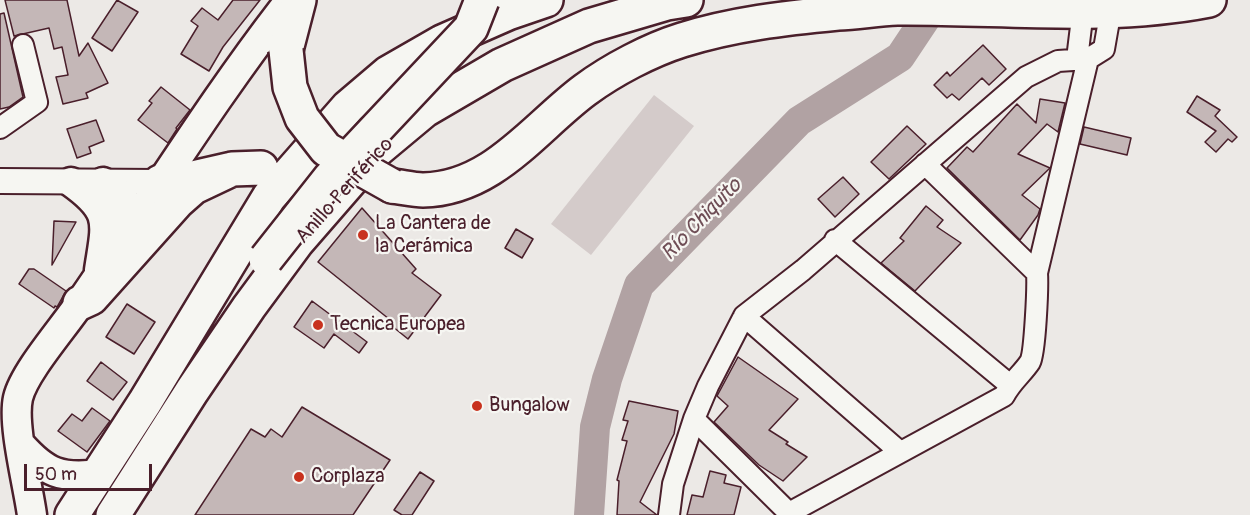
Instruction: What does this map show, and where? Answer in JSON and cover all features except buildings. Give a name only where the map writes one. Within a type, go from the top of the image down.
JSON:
[{"type":"highway","points":[[299,0],[286,50],[290,87],[302,118],[326,149],[392,186],[423,190],[448,187],[479,176],[512,154],[539,127],[587,88],[642,57],[681,41],[779,18],[896,8],[1097,10],[1187,4],[1209,0]]},
{"type":"highway","points":[[192,391],[220,334],[266,259],[330,178],[471,28],[482,0]]},
{"type":"highway","points":[[72,515],[145,402],[269,197],[348,107],[388,73],[442,42],[508,13],[546,0]]},
{"type":"highway","name":"Anillo Periférico","points":[[113,515],[249,307],[297,242],[371,157],[425,110],[502,64],[590,26],[667,3],[686,0]]},
{"type":"highway","points":[[89,290],[91,298],[177,202],[194,187],[246,169],[175,182],[160,182]]},
{"type":"main road","points":[[32,515],[17,419],[18,398],[26,379],[89,290],[160,182],[290,0]]},
{"type":"main road","points":[[71,182],[92,198],[104,218],[105,234],[89,290]]},
{"type":"main road","points":[[104,182],[120,191],[128,208],[129,231]]},
{"type":"main road","points":[[21,445],[41,465],[52,472],[77,477],[99,474]]},
{"type":"street","points":[[1088,59],[1078,51],[1097,10]]},
{"type":"street","points":[[669,515],[673,484],[694,419],[708,386],[744,316],[802,270],[1026,77],[1058,61],[1088,59],[1104,50],[1097,10]]},
{"type":"street","points":[[0,128],[37,102],[23,45]]},
{"type":"street","points":[[694,419],[789,514],[1004,396],[1010,385],[1032,360],[1038,291],[1037,273],[1088,59]]},
{"type":"street","points":[[926,164],[1037,273]]},
{"type":"street","points":[[0,182],[160,182]]},
{"type":"street","points":[[835,240],[1010,385]]},
{"type":"street","points":[[744,316],[900,452]]},
{"type":"shaded area","points":[[654,95],[694,126],[591,255],[551,224]]},
{"type":"waterway","name":"Río Chiquito","points":[[589,515],[595,427],[607,379],[639,285],[799,121],[900,57],[938,0]]},
{"type":"place","name":"La Cantera de la Cerámica","points":[[363,235]]},
{"type":"place","name":"Tecnica Europea","points":[[318,325]]},
{"type":"place","name":"Bungalow","points":[[477,406]]},
{"type":"place","name":"Corplaza","points":[[299,477]]}]
